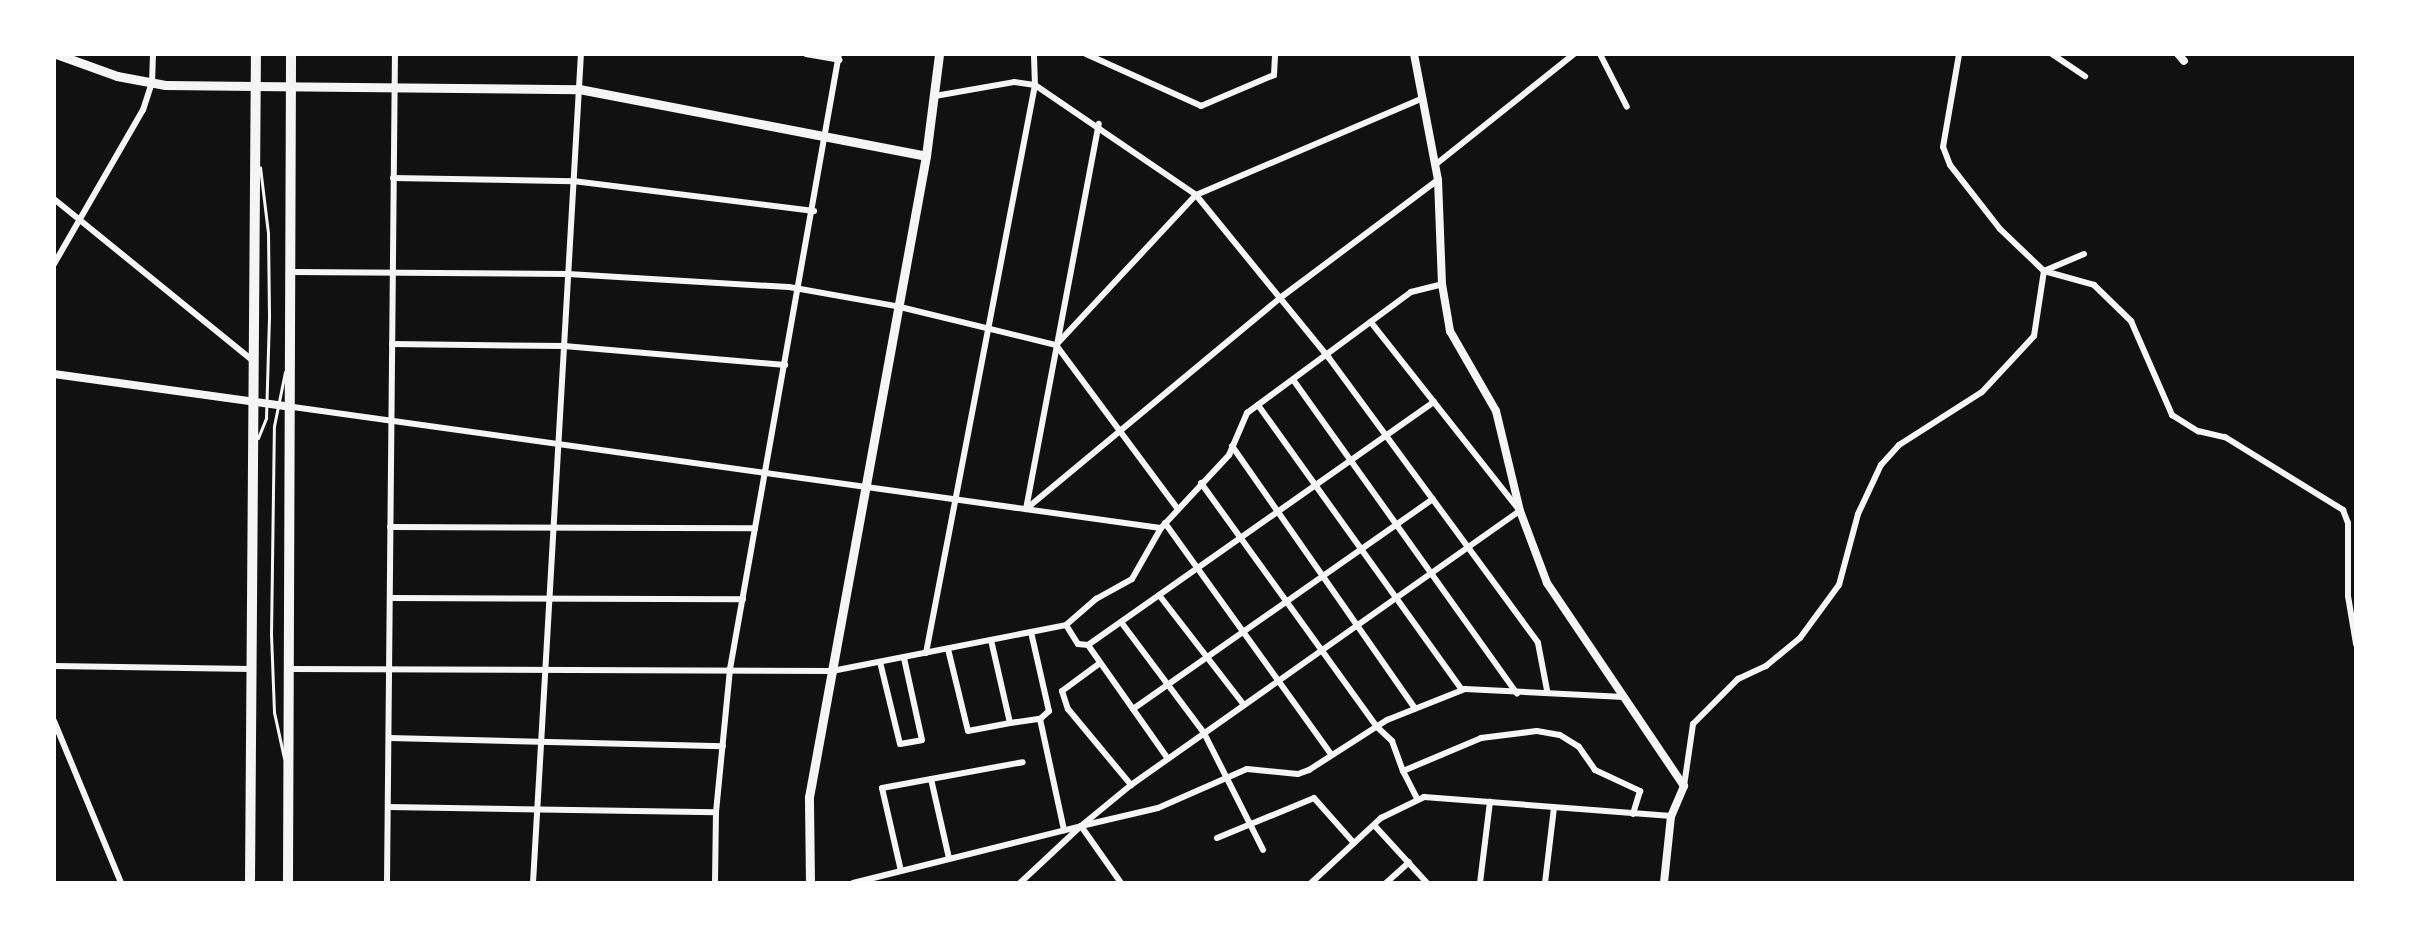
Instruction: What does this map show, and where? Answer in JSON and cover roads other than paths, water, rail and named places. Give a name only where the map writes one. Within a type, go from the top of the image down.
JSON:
[{"type":"main road","points":[[56,54],[152,83],[579,89],[926,156]]},
{"type":"main road","points":[[250,883],[256,54]]},
{"type":"main road","points":[[288,883],[293,407],[291,54]]},
{"type":"main road","points":[[810,883],[809,797],[867,486],[896,306],[926,156],[939,54]]},
{"type":"street","points":[[54,264],[143,110],[152,83],[153,54]]},
{"type":"street","points":[[387,883],[395,54]]},
{"type":"street","points":[[533,883],[581,54]]},
{"type":"street","points":[[715,883],[716,812],[730,669],[828,138],[839,57],[806,54]]},
{"type":"street","points":[[926,653],[1035,85],[1034,54]]},
{"type":"street","points":[[1086,54],[1201,106],[1274,75],[1275,54]]},
{"type":"street","points":[[1414,54],[1438,180],[1442,284],[1450,331],[1503,431],[1520,511],[1547,583],[1684,786]]},
{"type":"street","points":[[1435,165],[1574,54]]},
{"type":"street","points":[[1600,54],[1627,107]]},
{"type":"street","points":[[1959,54],[1943,147],[1950,165],[2021,253],[2044,271],[2094,285],[2131,321],[2172,415],[2198,431],[2225,437],[2343,510],[2348,523],[2348,596],[2356,644]]},
{"type":"street","points":[[2052,54],[2085,76]]},
{"type":"street","points":[[935,96],[1014,82],[1035,85],[1099,124],[1196,195],[1329,358],[1538,643],[1547,690]]},
{"type":"street","points":[[1056,345],[1196,195],[1423,98]]},
{"type":"street","points":[[1026,509],[1099,124]]},
{"type":"street","points":[[393,178],[573,181],[814,211]]},
{"type":"street","points":[[1026,509],[1280,298],[1438,180]]},
{"type":"street","points":[[54,199],[253,361]]},
{"type":"street","points":[[2044,271],[2084,254]]},
{"type":"street","points":[[1664,883],[1671,816],[1684,786],[1693,724],[1738,679],[1766,666],[1814,622],[1839,585],[1858,514],[1881,465],[1917,435],[1982,392],[2034,336],[2044,271]]},
{"type":"street","points":[[293,272],[568,274],[800,288],[896,306],[987,332],[1056,345],[1178,509]]},
{"type":"street","points":[[290,669],[832,671],[1066,625],[1096,599],[1132,579],[1163,526],[1232,446],[1241,420],[1258,405],[1329,358],[1411,292],[1442,284]]},
{"type":"street","points":[[1371,322],[1520,511]]},
{"type":"street","points":[[392,344],[564,346],[785,365]]},
{"type":"street","points":[[54,374],[1163,526],[1198,568],[1331,754]]},
{"type":"street","points":[[1294,381],[1517,694]]},
{"type":"street","points":[[1066,625],[1078,644],[1088,645],[1434,402]]},
{"type":"street","points":[[1258,405],[1462,690]]},
{"type":"street","points":[[1232,446],[1415,708]]},
{"type":"street","points":[[1201,483],[1376,726],[1392,741],[1417,799]]},
{"type":"street","points":[[1133,709],[1433,499]]},
{"type":"street","points":[[1020,883],[1131,785],[1520,511]]},
{"type":"street","points":[[390,527],[755,528]]},
{"type":"street","points":[[1159,595],[1244,705]]},
{"type":"street","points":[[390,598],[743,599]]},
{"type":"street","points":[[1121,622],[1204,733],[1228,775],[1263,850]]},
{"type":"street","points":[[948,649],[968,731],[1040,719],[1049,711],[1031,632]]},
{"type":"street","points":[[991,640],[1010,723]]},
{"type":"street","points":[[1088,645],[1168,759]]},
{"type":"street","points":[[880,662],[900,744],[922,740],[904,658]]},
{"type":"street","points":[[1100,663],[1062,691],[1068,709],[1131,785]]},
{"type":"street","points":[[54,666],[251,669]]},
{"type":"street","points":[[853,883],[1158,808],[1247,769],[1298,774],[1376,726],[1462,690],[1517,694],[1547,690],[1625,698]]},
{"type":"street","points":[[1040,719],[1064,830]]},
{"type":"street","points":[[54,721],[121,883]]},
{"type":"street","points":[[1403,771],[1481,738],[1537,731],[1560,735],[1579,747],[1595,770],[1640,791],[1633,814]]},
{"type":"street","points":[[389,738],[723,746]]},
{"type":"street","points":[[901,871],[882,788],[1023,762]]},
{"type":"street","points":[[931,779],[949,858]]},
{"type":"street","points":[[1217,838],[1314,798],[1354,843]]},
{"type":"street","points":[[1311,883],[1374,825],[1417,799],[1671,816]]},
{"type":"street","points":[[1480,883],[1490,802]]},
{"type":"street","points":[[388,807],[716,812]]},
{"type":"street","points":[[1545,883],[1554,808]]},
{"type":"street","points":[[1374,825],[1427,883]]},
{"type":"street","points":[[1081,826],[1121,883]]},
{"type":"street","points":[[1386,883],[1409,862]]},
{"type":"lane","points":[[255,128],[268,233],[274,712],[289,781]]},
{"type":"lane","points":[[253,451],[293,349]]}]
